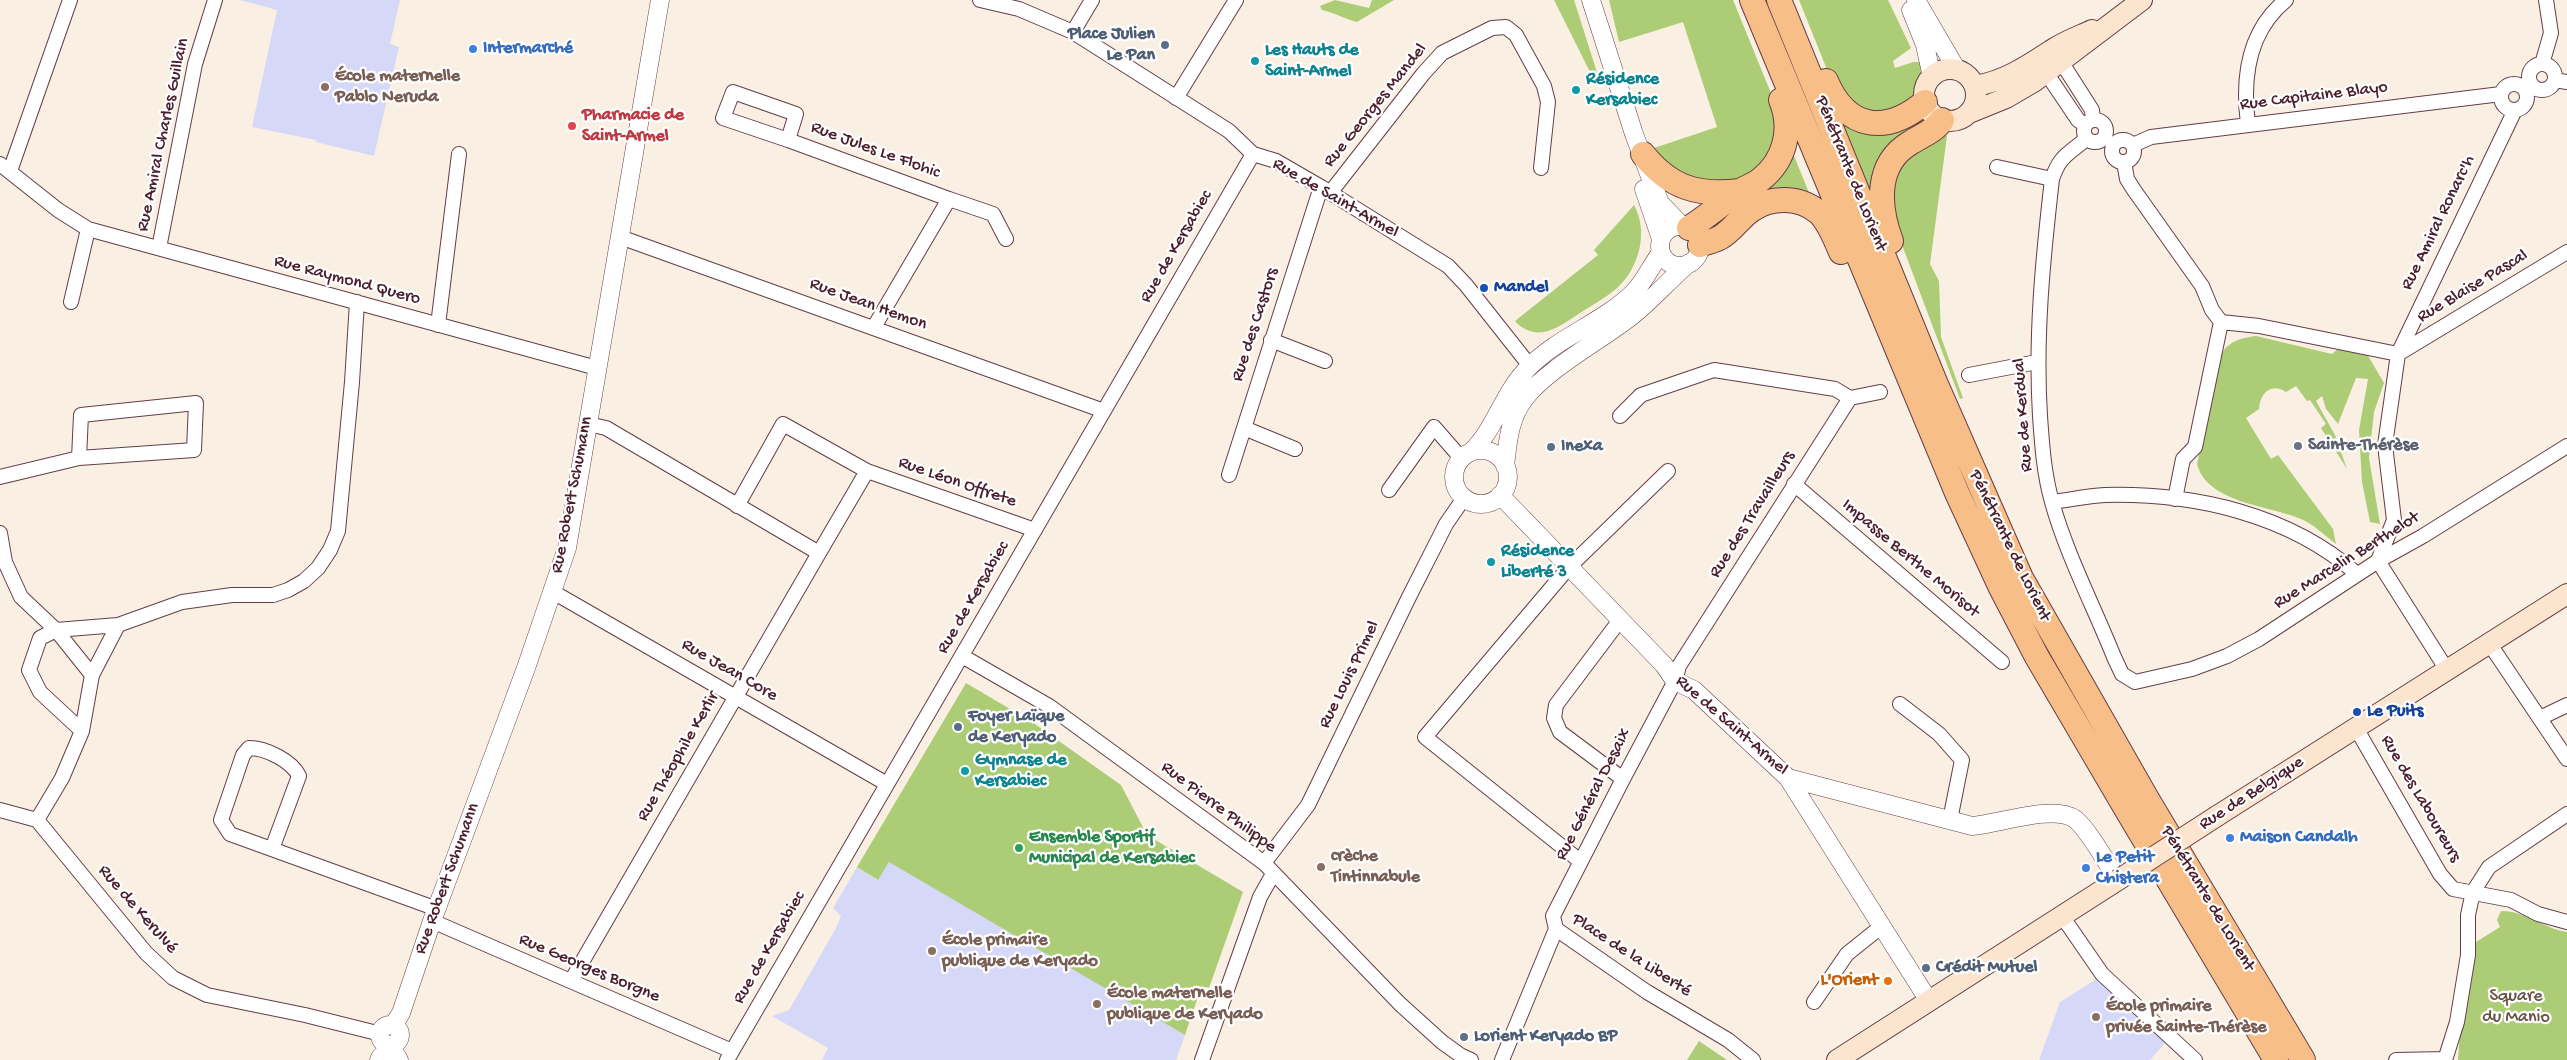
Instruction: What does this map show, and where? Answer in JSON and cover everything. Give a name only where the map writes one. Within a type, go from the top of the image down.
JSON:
[{"type":"highway","points":[[1690,240],[1740,192],[1760,180],[1775,164],[1784,150],[1787,129],[1783,105],[1738,0]]},
{"type":"highway","name":"Pénétrante de Lorient","points":[[1752,0],[1957,494],[2001,588],[2037,657],[2102,769],[2276,1060]]},
{"type":"highway","name":"Pénétrante de Lorient","points":[[1779,0],[1935,382],[2008,551],[2057,644],[2303,1060]]},
{"type":"highway","points":[[1792,0],[1832,95],[1850,116],[1876,124],[1890,122],[1914,111],[1925,102]]},
{"type":"highway","points":[[1942,120],[1935,128],[1908,144],[1890,161],[1884,172],[1882,187],[1884,222],[1958,409],[2008,551]]},
{"type":"highway","points":[[1639,144],[1656,170],[1667,179],[1707,194],[1740,192]]},
{"type":"highway","points":[[1690,240],[1722,237],[1753,209],[1769,201],[1785,200],[1798,202],[1818,212],[1831,230],[1916,425],[1950,496],[2001,588]]},
{"type":"main road","points":[[1969,113],[1976,97],[1974,86],[1970,79],[1957,70],[1946,70],[1932,77],[1926,85],[1925,102],[1931,113],[1942,120],[1957,120],[2006,98],[2055,68],[2142,0]]},
{"type":"main road","points":[[1974,86],[1999,80],[2024,69],[2066,42],[2123,14]]},
{"type":"main road","name":"Rue de Belgique","points":[[1837,1060],[2567,594]]},
{"type":"street","points":[[5,167],[70,0]]},
{"type":"street","name":"Rue Amiral Charles Guillain","points":[[159,248],[195,64],[215,0]]},
{"type":"street","name":"Rue Robert Schumann","points":[[388,1047],[552,592],[566,548],[660,0]]},
{"type":"street","name":"Rue de Saint-Armel","points":[[980,0],[1019,9],[1073,32],[1229,131],[1253,154],[1276,161],[1448,266],[1466,285],[1530,366]]},
{"type":"street","points":[[1073,32],[1092,0]]},
{"type":"street","points":[[1592,0],[1660,203],[1690,240]]},
{"type":"street","points":[[1907,0],[1923,40],[1932,77]]},
{"type":"street","points":[[1916,0],[1957,70]]},
{"type":"street","points":[[2248,124],[2245,80],[2251,54],[2264,24],[2286,0]]},
{"type":"street","points":[[2542,64],[2551,33],[2546,0]]},
{"type":"street","points":[[1176,98],[1235,1]]},
{"type":"street","name":"Rue Georges Mandel","points":[[1326,190],[1422,74],[1442,54],[1492,28],[1506,27],[1516,35],[1544,86],[1548,102],[1541,168]]},
{"type":"street","points":[[2542,64],[2553,71],[2561,80],[2551,87],[2539,91],[2527,100],[2523,107],[2515,110],[2503,103],[2501,94],[2505,87],[2528,76],[2533,67],[2542,64]]},
{"type":"street","points":[[2055,68],[2078,120],[2111,152],[2117,161],[2124,162],[2133,155],[2127,142],[2106,129],[2102,123],[2090,131]]},
{"type":"street","points":[[2055,68],[2092,110],[2090,131]]},
{"type":"street","points":[[2528,76],[2531,85],[2539,91]]},
{"type":"street","points":[[2516,83],[2526,91],[2527,100]]},
{"type":"street","name":"Rue Jules Le Flohic","points":[[788,140],[796,114],[733,92],[724,118],[993,214],[1006,239]]},
{"type":"street","name":"Rue Capitaine Blayo","points":[[2127,142],[2248,124],[2501,94]]},
{"type":"street","name":"Rue Amiral Ronarc'h","points":[[2378,560],[2394,520],[2385,445],[2398,354],[2515,110]]},
{"type":"street","name":"Rue de Kerdual","points":[[2090,131],[2066,152],[2058,163],[2052,178],[2038,308],[2037,362],[2043,454],[2052,502],[2114,656],[2122,674],[2135,682]]},
{"type":"street","points":[[2111,152],[2114,143],[2127,142]]},
{"type":"street","points":[[1639,144],[1640,175],[1661,245],[1669,263],[1683,266],[1690,240]]},
{"type":"street","points":[[438,325],[459,154]]},
{"type":"street","name":"Rue de Kersabiec","points":[[729,1056],[1253,154]]},
{"type":"street","points":[[2124,162],[2127,179],[2202,286],[2212,310],[2221,322],[2266,327],[2398,354]]},
{"type":"street","name":"Rue Raymond Quero","points":[[5,167],[58,210],[88,229],[597,368]]},
{"type":"street","points":[[1997,167],[2052,178]]},
{"type":"street","name":"Rue des Castors","points":[[1229,475],[1271,340],[1326,190]]},
{"type":"street","name":"Rue Jules Le Flohic","points":[[874,327],[949,198]]},
{"type":"street","points":[[70,302],[88,229]]},
{"type":"street","points":[[1669,229],[1690,240],[1635,314],[1532,389],[1515,414],[1511,425],[1506,444],[1505,466],[1507,482],[1500,495],[1486,503],[1479,504],[1464,498],[1455,483],[1454,474],[1466,455],[1486,437],[1510,388],[1530,366],[1548,352],[1619,305],[1635,292],[1669,229]]},
{"type":"street","name":"Rue Jean Hemon","points":[[620,237],[874,327],[1104,412]]},
{"type":"street","name":"Rue Blaise Pascal","points":[[2398,354],[2567,252]]},
{"type":"street","points":[[82,730],[40,692],[29,670],[40,638],[56,630],[118,625],[182,602],[232,595],[274,595],[304,581],[318,568],[330,550],[338,531],[352,382],[357,302]]},
{"type":"street","points":[[2175,498],[2184,460],[2195,448],[2221,322]]},
{"type":"street","points":[[1271,340],[1325,362]]},
{"type":"street","points":[[1969,375],[2037,362]]},
{"type":"street","points":[[1620,416],[1641,394],[1714,370],[1835,389],[1850,398],[1880,392]]},
{"type":"street","name":"Rue des Travailleurs","points":[[1675,681],[1679,666],[1850,398]]},
{"type":"street","points":[[0,476],[79,458],[194,450],[196,403],[81,415],[79,458]]},
{"type":"street","points":[[588,424],[606,428],[819,553]]},
{"type":"street","name":"Rue Léon Offrete","points":[[737,506],[783,424],[867,471],[1035,530]]},
{"type":"street","points":[[1389,490],[1434,427],[1466,455]]},
{"type":"street","points":[[1244,428],[1295,449]]},
{"type":"street","name":"Rue Marcelin Berthelot","points":[[2135,682],[2192,669],[2227,656],[2259,639],[2378,560],[2423,536],[2567,446]]},
{"type":"street","points":[[1466,455],[1481,450],[1491,452],[1500,458],[1505,466]]},
{"type":"street","name":"Rue Théophile Kerlir","points":[[571,981],[867,471]]},
{"type":"street","points":[[1580,861],[1425,737],[1570,567],[1668,471]]},
{"type":"street","name":"Impasse Berthe Morisot","points":[[1794,484],[2002,662]]},
{"type":"street","name":"Rue de Saint-Armel","points":[[1500,495],[1668,670],[1675,681],[1694,690],[1788,778],[1972,826],[1993,824],[2044,813],[2061,813],[2075,820],[2118,880]]},
{"type":"street","points":[[2052,502],[2104,495],[2175,498],[2257,516],[2286,528],[2335,554],[2357,574]]},
{"type":"street","name":"Rue Louis Primel","points":[[1264,863],[1308,806],[1409,597],[1446,524],[1464,498]]},
{"type":"street","points":[[0,533],[5,562],[21,597],[56,630],[92,675]]},
{"type":"street","points":[[2378,560],[2447,670]]},
{"type":"street","name":"Rue Jean Core","points":[[552,592],[887,784]]},
{"type":"street","points":[[1620,620],[1556,705],[1554,718],[1560,732],[1622,779]]},
{"type":"street","points":[[0,810],[37,820],[62,778],[82,730],[92,675],[118,625]]},
{"type":"street","points":[[2489,643],[2567,759]]},
{"type":"street","name":"Rue Pierre Philippe","points":[[962,656],[1049,706],[1264,863],[1400,1004],[1462,1058]]},
{"type":"street","name":"Rue Général Desaix","points":[[1556,929],[1553,916],[1622,779],[1675,681]]},
{"type":"street","points":[[1900,704],[1939,734],[1962,760],[1950,820]]},
{"type":"street","points":[[2540,718],[2567,705]]},
{"type":"street","name":"Rue des Laboureurs","points":[[2356,728],[2440,874],[2453,889],[2511,900],[2538,914],[2567,922]]},
{"type":"street","name":"Rue Georges Borgne","points":[[272,850],[299,776],[294,766],[257,748],[250,748],[243,755],[221,820],[230,834],[434,915],[729,1056]]},
{"type":"street","points":[[1788,778],[1929,1001]]},
{"type":"street","points":[[2396,1060],[2445,1060],[2457,1022],[2468,955],[2468,915],[2473,892],[2489,867],[2567,814]]},
{"type":"street","name":"Rue de Kerulvé","points":[[37,820],[146,953],[173,978],[207,995],[305,1015],[388,1047]]},
{"type":"street","points":[[1202,1060],[1260,897],[1273,874]]},
{"type":"street","points":[[2062,916],[2102,974],[2194,1060]]},
{"type":"street","points":[[1814,1002],[1847,954],[1882,926]]},
{"type":"street","name":"Place de la Liberté","points":[[1502,1060],[1556,929],[1647,992],[1728,1040],[1753,1060]]},
{"type":"shaded area","name":"École maternelle Pablo Neruda","points":[[240,0],[400,0],[390,44],[399,47],[374,156],[316,142],[316,140],[252,127],[277,10]]},
{"type":"shaded area","name":"École primaire publique de Keryado","points":[[889,861],[1185,1035],[1176,1060],[822,1060],[828,1048],[772,1016],[789,1010],[836,928],[841,916],[833,908],[857,867],[877,880]]},
{"type":"shaded area","name":"École primaire privée Sainte-Thérèse","points":[[2098,978],[2165,1043],[2150,1060],[2039,1060],[2060,1002]]},
{"type":"green space","points":[[1335,0],[1369,8],[1372,0],[1394,0],[1357,22],[1322,10],[1320,6]]},
{"type":"green space","points":[[1554,0],[1574,0],[1600,82],[1596,84]]},
{"type":"green space","points":[[1609,0],[1733,0],[1775,103],[1775,152],[1740,183],[1691,183],[1648,148],[1654,148],[1717,127],[1683,22],[1619,42]]},
{"type":"green space","points":[[1799,0],[1888,0],[1911,48],[1893,61],[1895,68],[1913,62],[1926,62],[1916,94],[1911,102],[1898,112],[1890,114],[1854,110],[1832,82]]},
{"type":"green space","points":[[1923,114],[1931,120],[1872,206],[1836,116]]},
{"type":"green space","points":[[1940,131],[1947,136],[1930,264],[1939,281],[1941,337],[1963,398],[1960,399],[1893,221],[1894,172],[1908,150]]},
{"type":"green space","points":[[1792,151],[1812,200],[1792,196],[1706,235],[1701,225]]},
{"type":"green space","points":[[1634,205],[1641,227],[1639,250],[1631,271],[1616,289],[1567,322],[1548,331],[1531,332],[1515,321],[1598,255],[1594,250]]},
{"type":"green space","points":[[2256,336],[2332,354],[2339,348],[2367,354],[2384,383],[2374,412],[2369,458],[2380,524],[2370,522],[2362,482],[2359,430],[2368,379],[2356,378],[2338,424],[2326,409],[2322,396],[2316,401],[2335,435],[2347,469],[2321,428],[2326,424],[2310,400],[2307,401],[2296,386],[2286,392],[2276,388],[2267,391],[2262,398],[2259,409],[2246,418],[2271,459],[2278,455],[2333,529],[2336,544],[2306,521],[2240,501],[2213,487],[2203,477],[2197,464],[2222,353],[2233,342]]},
{"type":"green space","name":"Ensemble Sportif Municipal de Kersabiec","points":[[966,683],[1032,722],[1121,785],[1147,835],[1243,892],[1209,988],[1206,987],[1200,991],[1185,1035],[889,862],[878,880],[857,867]]},
{"type":"green space","name":"Square du Manio","points":[[2501,911],[2518,913],[2567,932],[2567,1060],[2458,1060],[2460,1031],[2476,942],[2500,927],[2497,920]]},
{"type":"green space","points":[[1699,1041],[1727,1060],[1687,1060]]},
{"type":"place","name":"Place Julien Le Pan","points":[[1165,45]]},
{"type":"place","name":"Intermarché","points":[[473,49]]},
{"type":"place","name":"Les Hauts de Saint-Armel","points":[[1255,61]]},
{"type":"place","name":"École maternelle Pablo Neruda","points":[[325,87]]},
{"type":"place","name":"Résidence Kersabiec","points":[[1576,90]]},
{"type":"place","name":"Pharmacie de Saint-Armel","points":[[572,126]]},
{"type":"place","name":"Mandel","points":[[1484,288]]},
{"type":"place","name":"Sainte-Thérèse","points":[[2298,446]]},
{"type":"place","name":"Inexa","points":[[1551,447]]},
{"type":"place","name":"Résidence Liberté 3","points":[[1491,562]]},
{"type":"place","name":"Le Puits","points":[[2357,712]]},
{"type":"place","name":"Foyer Laïque de Keryado","points":[[958,727]]},
{"type":"place","name":"Gymnase de Kersabiec","points":[[965,771]]},
{"type":"place","name":"Maison Candalh","points":[[2230,838]]},
{"type":"place","name":"Ensemble Sportif Municipal de Kersabiec","points":[[1019,848]]},
{"type":"place","name":"crèche Tintinnabule","points":[[1321,867]]},
{"type":"place","name":"Le Petit Chistera","points":[[2086,868]]},
{"type":"place","name":"École primaire publique de Keryado","points":[[932,951]]},
{"type":"place","name":"Crédit Mutuel","points":[[1926,968]]},
{"type":"place","name":"L'Orient","points":[[1888,981]]},
{"type":"place","name":"École maternelle publique de Keryado","points":[[1097,1004]]},
{"type":"place","name":"École primaire privée Sainte-Thérèse","points":[[2096,1017]]},
{"type":"place","name":"Lorient Keryado BP","points":[[1464,1037]]}]
